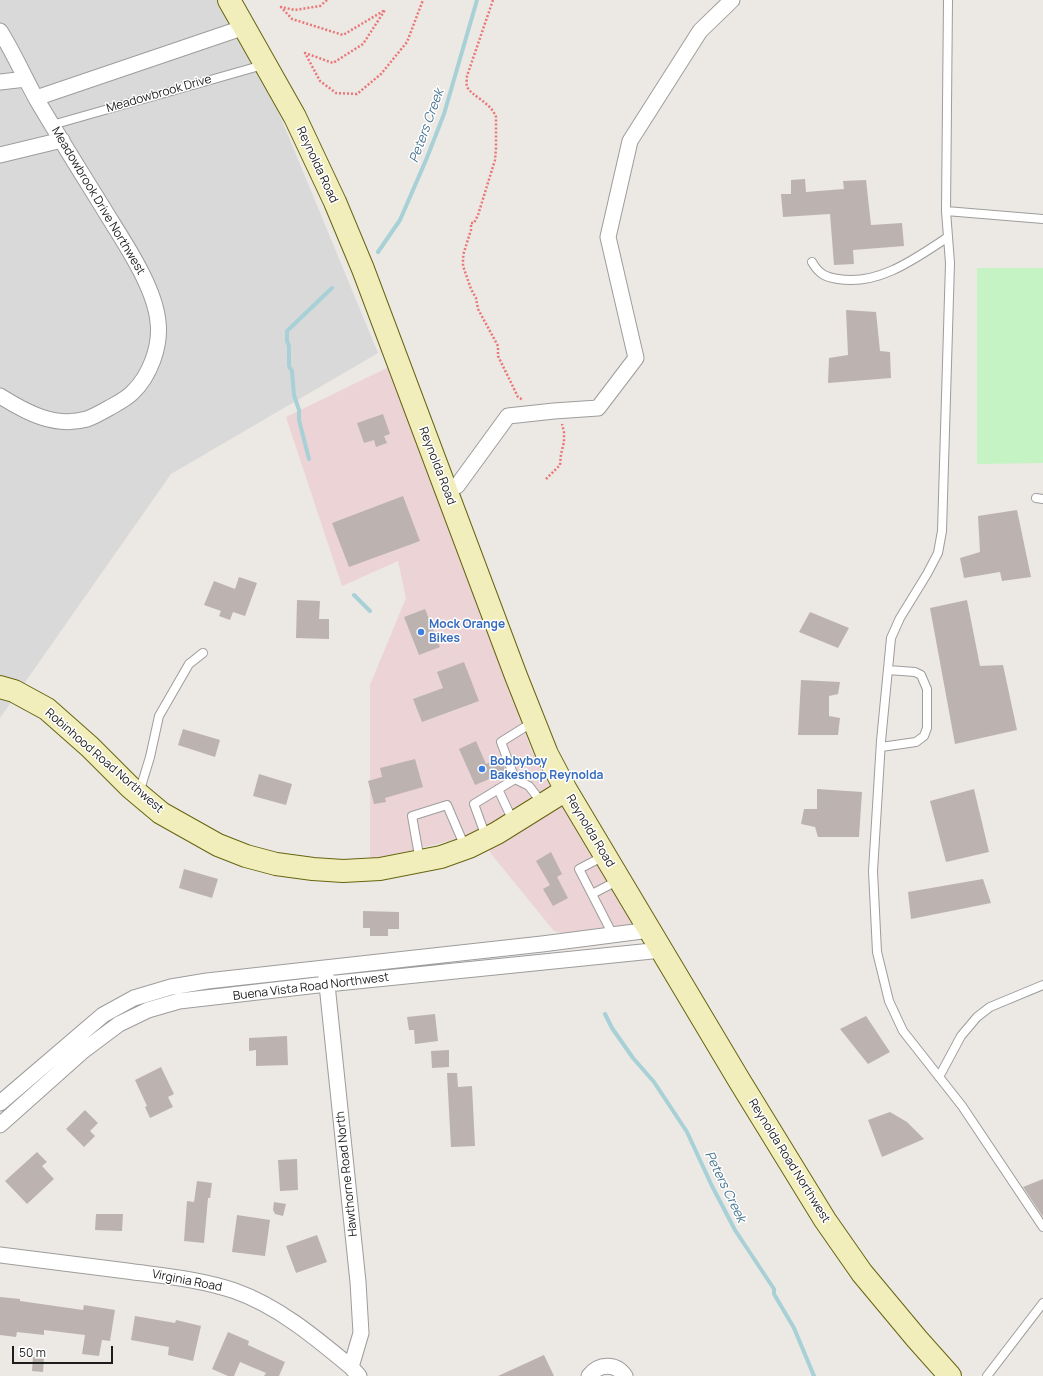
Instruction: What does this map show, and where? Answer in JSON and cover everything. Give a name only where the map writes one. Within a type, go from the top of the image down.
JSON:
[{"type":"main road","name":"Reynolda Road","points":[[229,0],[295,117],[335,202],[363,269],[547,754],[566,790],[650,930]]},
{"type":"main road","name":"Robinhood Road Northwest","points":[[0,687],[14,691],[47,709],[90,747],[138,794],[161,813],[218,845],[246,856],[276,864],[343,871],[380,869],[441,857],[487,838],[514,823],[566,790]]},
{"type":"main road","name":"Reynolda Road Northwest","points":[[650,930],[739,1080],[825,1220],[862,1273],[950,1376]]},
{"type":"street","points":[[446,490],[458,486],[508,416],[598,408],[636,358],[608,237],[630,141],[700,31],[732,0]]},
{"type":"street","points":[[36,98],[245,27]]},
{"type":"street","name":"Meadowbrook Drive Northwest","points":[[0,31],[8,43],[36,98],[124,242],[145,280],[154,303],[159,333],[156,351],[149,368],[140,384],[132,394],[89,418],[77,421],[58,422],[46,420],[0,396]]},
{"type":"street","points":[[0,82],[26,79]]},
{"type":"street","points":[[0,155],[62,140]]},
{"type":"street","name":"Buena Vista Road Northwest","points":[[0,1103],[103,1015],[134,998],[171,987],[207,981],[535,945],[650,930]]},
{"type":"street","name":"Buena Vista Road Northwest","points":[[0,1125],[83,1051],[119,1024],[148,1010],[179,1001],[327,984],[662,950]]},
{"type":"street","name":"Hawthorne Road North","points":[[325,968],[358,1282],[361,1333],[355,1372]]},
{"type":"street","name":"Virginia Road","points":[[0,1255],[167,1276],[205,1283],[235,1291],[261,1303],[291,1320],[322,1342],[355,1372]]},
{"type":"street","points":[[589,1376],[595,1370],[608,1366],[617,1369],[625,1376]]},
{"type":"lane","points":[[948,0],[946,211],[950,263],[942,531],[938,553],[900,618],[891,638],[881,747],[873,871],[877,952],[889,1001],[903,1031],[962,1106],[1043,1226]]},
{"type":"lane","name":"Meadowbrook Drive","points":[[52,125],[265,64]]},
{"type":"lane","points":[[946,211],[1043,219]]},
{"type":"lane","points":[[812,262],[817,271],[829,277],[845,280],[879,276],[903,266],[948,237]]},
{"type":"lane","points":[[138,794],[150,757],[159,716],[188,664],[203,654]]},
{"type":"lane","points":[[881,747],[916,742],[924,736],[927,728],[927,689],[921,675],[915,672],[888,670]]},
{"type":"lane","points":[[534,721],[501,742],[514,779],[529,786],[543,805]]},
{"type":"lane","points":[[487,838],[474,804],[514,779]]},
{"type":"lane","points":[[498,790],[514,823]]},
{"type":"lane","points":[[420,862],[412,816],[440,807],[447,805],[465,848]]},
{"type":"lane","points":[[605,856],[579,869],[613,935]]},
{"type":"lane","points":[[592,894],[620,880]]},
{"type":"lane","points":[[939,1077],[961,1036],[977,1018],[990,1007],[1043,985]]},
{"type":"lane","points":[[987,1376],[1043,1303]]},
{"type":"path","points":[[327,0],[320,6],[295,10],[281,7],[292,19],[343,35],[385,10],[363,44],[333,63],[304,53],[320,81],[336,93],[357,94],[381,74],[407,42],[423,0]]},
{"type":"path","points":[[493,0],[467,76],[467,88],[491,107],[496,117],[495,160],[478,215],[474,223],[471,223],[471,230],[462,258],[464,269],[476,298],[478,309],[498,346],[498,356],[518,397],[529,404]]},
{"type":"path","points":[[546,479],[560,465],[564,442],[563,428],[558,414],[554,411]]},
{"type":"shaded area","points":[[0,0],[220,0],[252,48],[378,353],[171,474],[0,718]]},
{"type":"shaded area","points":[[395,364],[532,752],[639,933],[607,944],[554,931],[492,855],[479,834],[370,860],[370,685],[406,598],[398,561],[342,586],[286,417]]},
{"type":"green space","points":[[977,268],[1043,268],[1043,463],[977,464]]},
{"type":"building","points":[[805,179],[806,192],[844,189],[843,181],[866,180],[871,225],[902,223],[904,246],[853,250],[854,264],[834,265],[830,214],[783,217],[781,194],[791,194],[791,180]]},
{"type":"building","points":[[846,310],[876,312],[880,351],[890,352],[891,378],[828,383],[829,358],[848,355]]},
{"type":"building","points":[[383,414],[390,434],[384,436],[387,443],[376,447],[374,440],[364,443],[357,423]]},
{"type":"building","points":[[403,496],[420,541],[349,567],[332,523]]},
{"type":"building","points":[[1017,510],[1031,577],[1002,581],[1000,572],[964,578],[960,558],[980,552],[978,516]]},
{"type":"building","points":[[239,577],[257,583],[245,616],[233,612],[230,620],[219,616],[221,611],[204,605],[214,581],[235,589]]},
{"type":"building","points":[[297,600],[320,601],[319,619],[329,619],[329,639],[296,638]]},
{"type":"building","points":[[967,600],[980,666],[1003,665],[1017,730],[955,744],[930,608]]},
{"type":"building","points":[[425,609],[440,647],[419,655],[404,617]]},
{"type":"building","points":[[810,612],[849,628],[838,648],[799,632]]},
{"type":"building","points":[[464,662],[479,701],[422,722],[413,699],[443,688],[437,672]]},
{"type":"building","points":[[801,680],[840,682],[838,694],[829,696],[829,716],[840,718],[838,735],[798,735]]},
{"type":"building","points":[[183,729],[220,740],[215,757],[178,745]]},
{"type":"building","points":[[476,741],[486,764],[501,757],[506,772],[475,785],[459,749]]},
{"type":"building","points":[[415,759],[423,787],[385,798],[386,802],[374,804],[368,781],[382,777],[380,768]]},
{"type":"building","points":[[259,774],[292,784],[286,805],[253,796]]},
{"type":"building","points":[[817,789],[862,792],[859,837],[818,837],[815,827],[801,824],[804,809],[817,809]]},
{"type":"building","points":[[974,789],[989,852],[946,862],[930,801]]},
{"type":"building","points":[[551,852],[562,874],[557,877],[568,898],[553,906],[543,889],[550,885],[536,861]]},
{"type":"building","points":[[184,869],[218,879],[212,898],[179,888]]},
{"type":"building","points":[[983,879],[991,903],[911,919],[908,892]]},
{"type":"building","points":[[363,911],[399,912],[399,929],[388,929],[388,936],[370,936],[370,928],[363,928]]},
{"type":"building","points":[[435,1014],[438,1041],[415,1044],[414,1030],[409,1030],[407,1017]]},
{"type":"building","points":[[866,1016],[890,1052],[868,1064],[840,1029]]},
{"type":"building","points":[[287,1036],[288,1065],[256,1066],[256,1050],[249,1051],[249,1038]]},
{"type":"building","points":[[449,1050],[449,1067],[432,1068],[431,1051]]},
{"type":"building","points":[[161,1067],[174,1094],[168,1097],[173,1107],[150,1118],[145,1107],[147,1106],[135,1080]]},
{"type":"building","points":[[447,1073],[457,1073],[458,1087],[472,1086],[475,1146],[451,1147]]},
{"type":"building","points":[[85,1110],[98,1123],[90,1131],[95,1136],[84,1147],[66,1129]]},
{"type":"building","points":[[890,1112],[907,1122],[924,1139],[882,1157],[868,1120]]},
{"type":"building","points":[[37,1152],[47,1162],[42,1166],[54,1179],[27,1204],[5,1181]]},
{"type":"building","points":[[297,1159],[298,1190],[280,1191],[278,1160]]},
{"type":"building","points":[[1043,1179],[1043,1217],[1023,1187]]},
{"type":"building","points":[[197,1181],[212,1183],[210,1198],[208,1198],[204,1243],[184,1241],[187,1201],[194,1202]]},
{"type":"building","points":[[274,1202],[286,1204],[283,1216],[275,1214],[273,1210]]},
{"type":"building","points":[[96,1214],[123,1214],[122,1231],[95,1230]]},
{"type":"building","points":[[237,1215],[270,1220],[265,1256],[232,1252]]},
{"type":"building","points":[[317,1235],[327,1262],[296,1273],[286,1246]]},
{"type":"building","points":[[0,1297],[83,1310],[84,1305],[115,1310],[110,1341],[102,1340],[99,1356],[82,1354],[85,1335],[44,1330],[44,1335],[17,1332],[16,1337],[0,1335]]},
{"type":"building","points":[[135,1316],[175,1323],[176,1320],[201,1326],[193,1361],[168,1355],[169,1347],[131,1340]]},
{"type":"building","points":[[228,1332],[249,1341],[248,1345],[285,1362],[279,1376],[264,1376],[266,1373],[240,1362],[234,1376],[228,1376],[212,1369]]},
{"type":"building","points":[[544,1355],[554,1376],[498,1376]]},
{"type":"building","points":[[33,1357],[44,1358],[43,1372],[32,1371]]},
{"type":"waterway","name":"Peters Creek","points":[[378,252],[400,220],[426,160],[444,114],[477,0]]},
{"type":"waterway","name":"Peters Creek","points":[[309,459],[299,420],[299,410],[294,395],[292,371],[289,366],[287,331],[332,288]]},
{"type":"waterway","name":"Peters Creek","points":[[354,595],[370,611]]},
{"type":"waterway","name":"Peters Creek","points":[[605,1014],[612,1028],[633,1058],[654,1082],[687,1132],[712,1186],[735,1230],[774,1289],[774,1294],[794,1328],[814,1376]]},
{"type":"place","name":"Mock Orange Bikes","points":[[421,632]]},
{"type":"place","name":"Bobbyboy Bakeshop Reynolda","points":[[482,769]]}]
